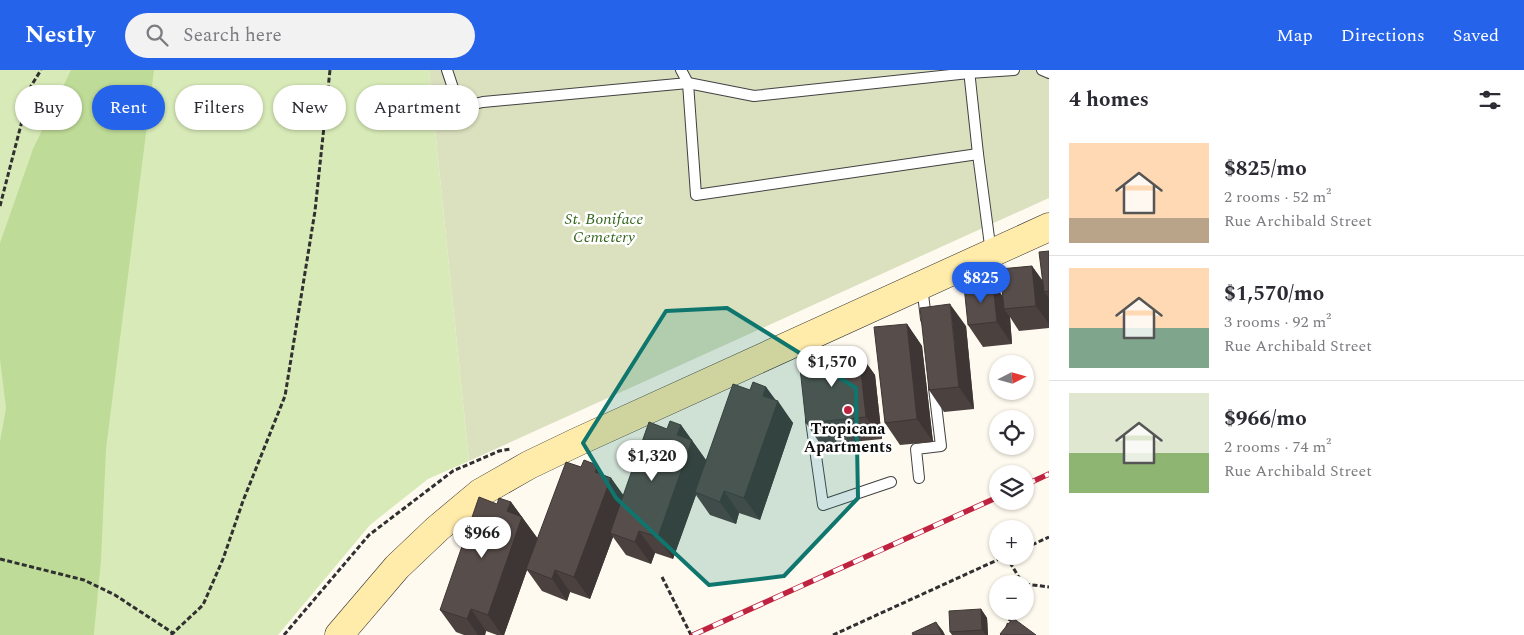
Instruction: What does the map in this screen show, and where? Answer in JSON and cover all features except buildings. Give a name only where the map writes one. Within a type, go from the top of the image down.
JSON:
[{"type":"main road","points":[[339,635],[397,567],[437,529],[480,493],[530,465],[577,442],[799,344],[1049,227]]},
{"type":"lane","points":[[447,70],[456,97],[466,106],[483,102],[688,83],[754,96],[969,72],[1014,70]]},
{"type":"lane","points":[[681,70],[688,83],[696,195],[978,154]]},
{"type":"lane","points":[[1042,70],[1049,73]]},
{"type":"lane","points":[[969,72],[991,254]]},
{"type":"lane","points":[[922,285],[927,329]]},
{"type":"lane","points":[[918,478],[916,449],[942,446],[933,378]]},
{"type":"lane","points":[[809,412],[823,505],[891,482]]},
{"type":"path","points":[[0,206],[31,86],[41,70]]},
{"type":"path","points":[[0,559],[84,580],[115,594],[172,634],[203,605],[223,560],[243,501],[285,396],[315,211],[330,70]]},
{"type":"path","points":[[1034,544],[1049,537]]},
{"type":"path","points":[[833,635],[989,564]]},
{"type":"path","points":[[662,578],[691,635]]},
{"type":"path","points":[[1034,586],[1049,588]]},
{"type":"path","points":[[1004,635],[1010,620]]},
{"type":"highlighted area","points":[[727,308],[856,388],[858,498],[784,576],[709,585],[616,498],[583,443],[666,311]]},
{"type":"green space","points":[[0,70],[429,70],[431,85],[356,85],[356,130],[435,130],[469,461],[428,479],[370,525],[278,635],[0,635]]},
{"type":"green space","points":[[71,70],[154,70],[152,85],[92,85],[92,130],[146,130],[106,449],[101,560],[94,635],[0,635],[0,442],[6,408],[0,359],[0,243],[33,149],[42,130],[82,130],[82,85],[64,85]]},
{"type":"green space","name":"St. Boniface Cemetery","points":[[429,70],[1049,70],[1049,198],[469,461],[435,130],[479,130],[479,85],[431,85]]},
{"type":"railway","points":[[1034,481],[1049,474]]},
{"type":"railway","points":[[693,635],[989,501]]},
{"type":"place","name":"Tropicana Apartments","points":[[848,410]]}]
